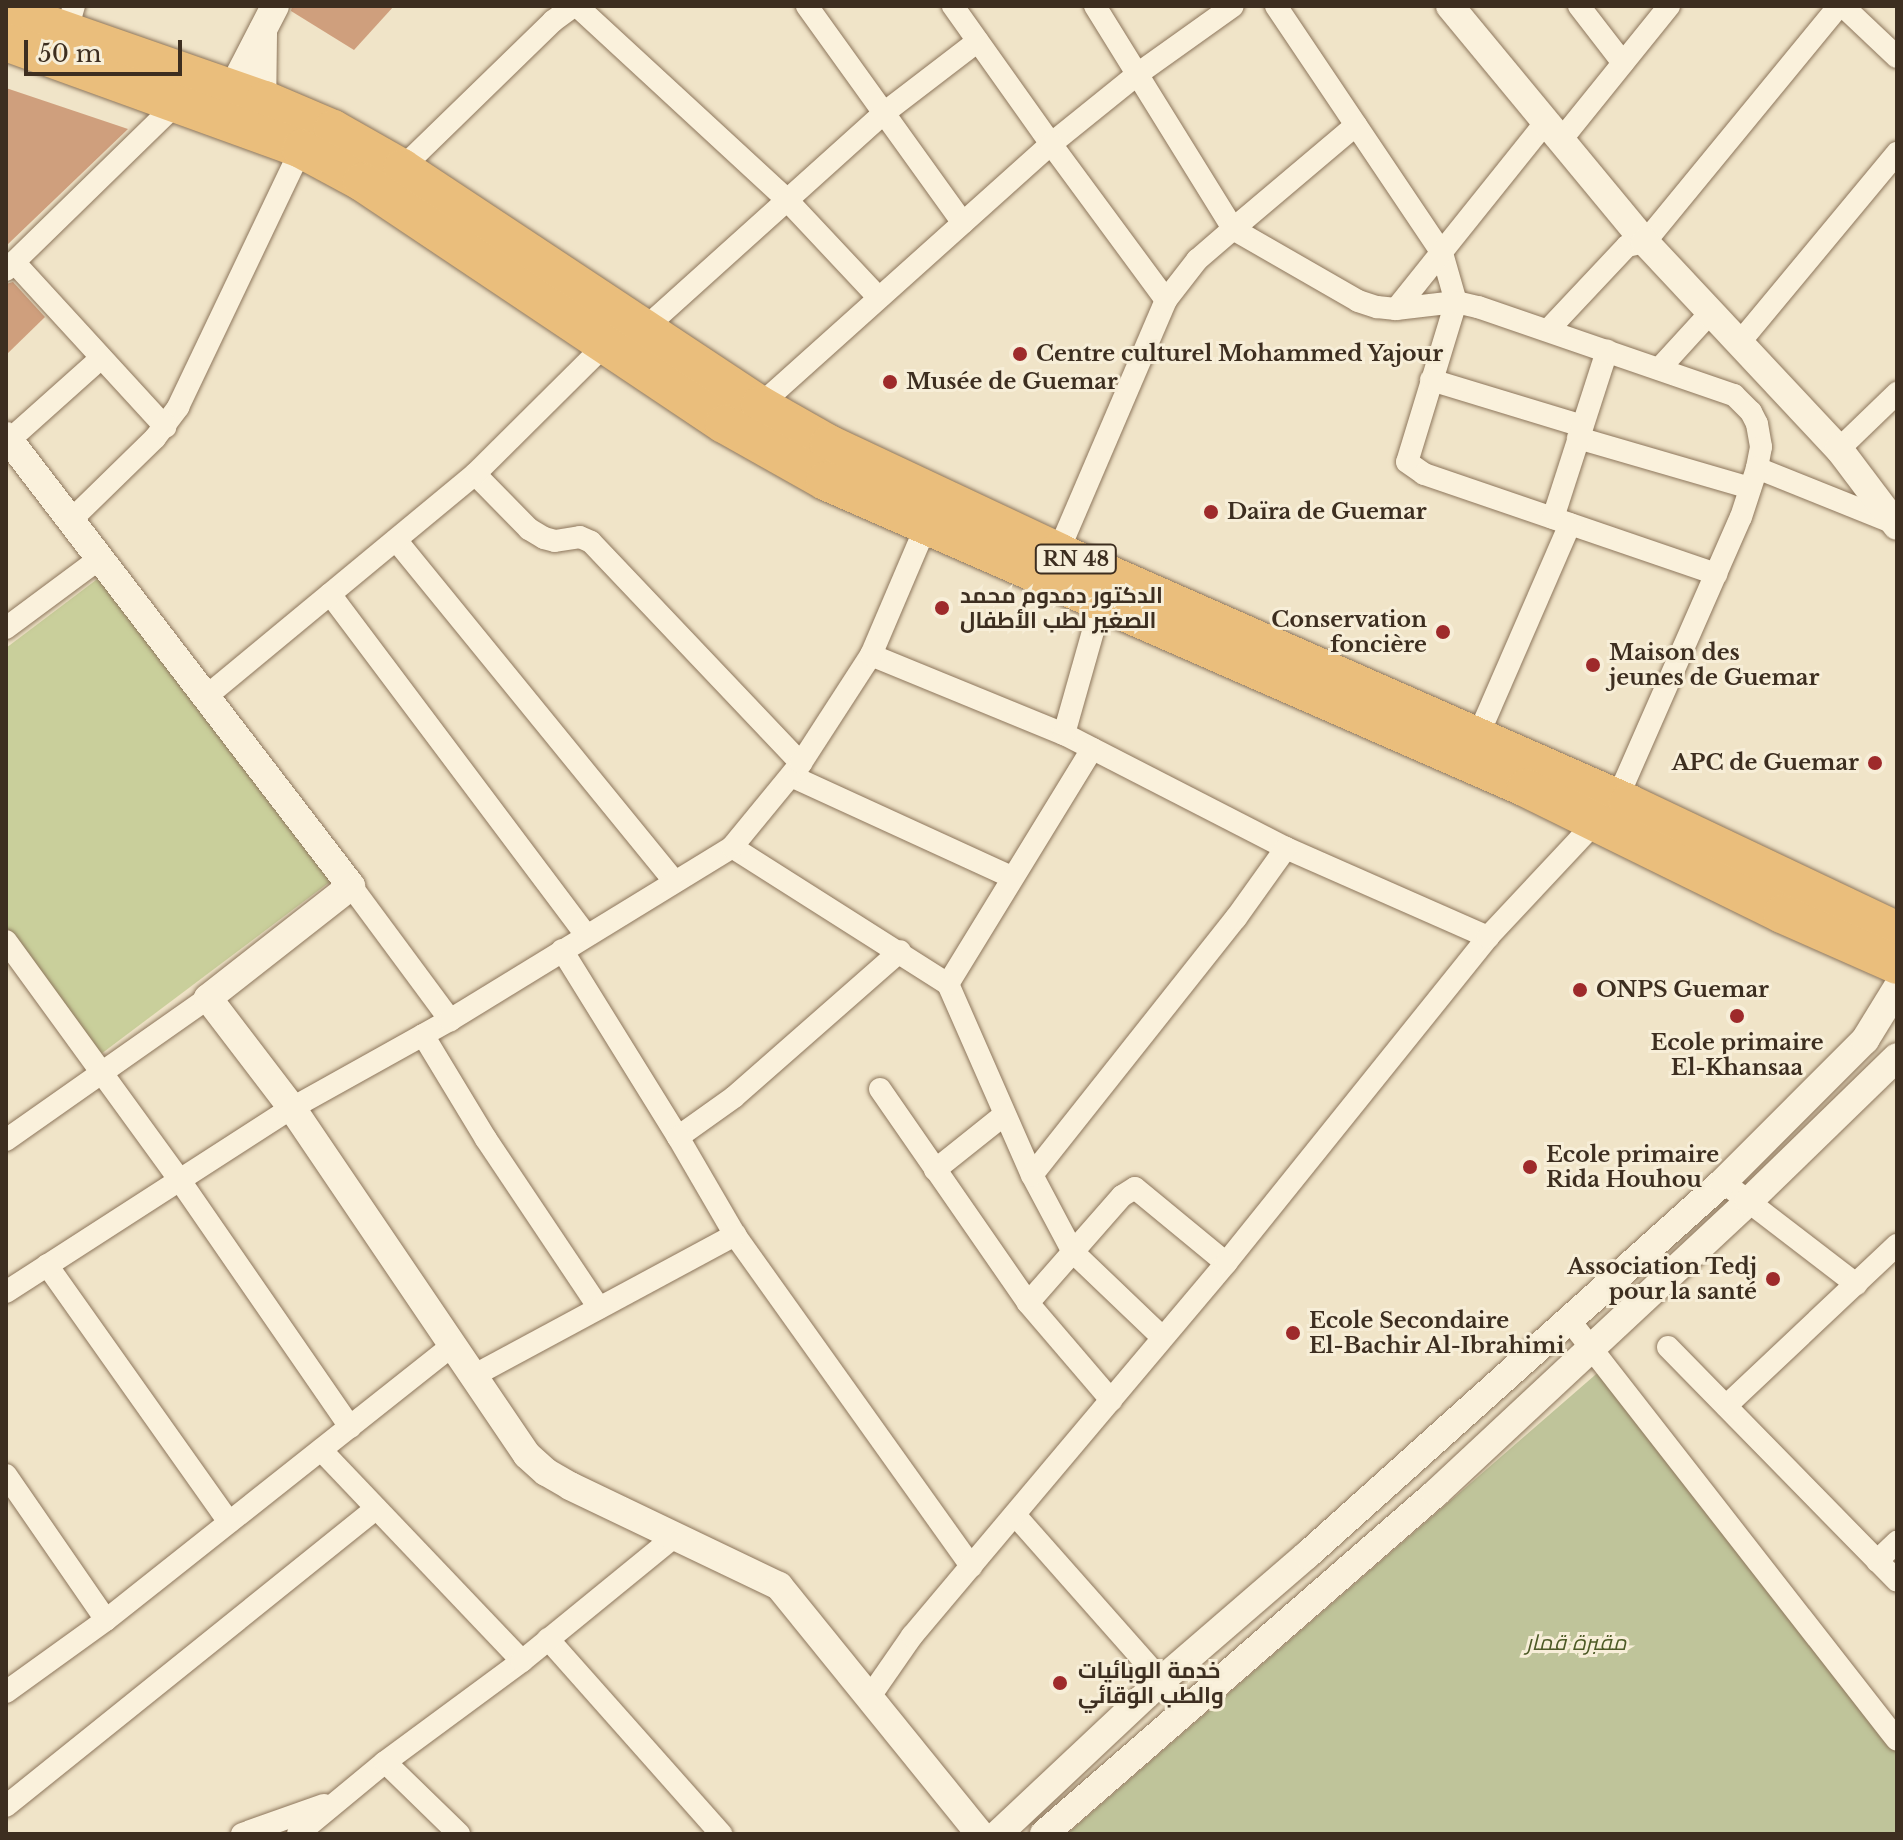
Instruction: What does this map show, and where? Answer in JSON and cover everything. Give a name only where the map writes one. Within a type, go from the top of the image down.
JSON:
[{"type":"highway","name":"RN 48","points":[[8,37],[70,18],[244,110],[301,149],[362,182],[724,424],[812,474],[1101,603],[1158,612],[1477,738],[1782,914],[1897,965]]},
{"type":"highway","name":"RN 48","points":[[8,37],[177,103],[244,110],[333,129],[402,168],[760,405],[829,444],[1058,552],[1158,612],[1608,811],[1897,931]]},
{"type":"street","points":[[402,168],[553,21],[576,6],[787,200],[879,298]]},
{"type":"street","points":[[807,6],[963,223]]},
{"type":"street","points":[[953,6],[1166,300]]},
{"type":"street","points":[[871,1695],[912,1636],[1226,1263],[1488,937],[1608,811],[1716,574],[1754,478],[1760,434],[1751,412],[1734,395],[1548,330],[1456,302],[1396,309],[1358,301],[1233,229],[1095,6]]},
{"type":"street","points":[[760,405],[1051,144],[1139,73],[1233,6]]},
{"type":"street","points":[[1276,6],[1442,253],[1456,302],[1407,458],[1410,466],[1424,474],[1716,574]]},
{"type":"street","points":[[1450,6],[1645,242],[1839,449],[1896,525]]},
{"type":"street","points":[[1579,6],[1623,63]]},
{"type":"street","points":[[1396,309],[1442,253],[1554,131],[1623,63],[1669,6]]},
{"type":"street","points":[[1548,330],[1627,246],[1645,242],[1841,6],[1897,57]]},
{"type":"street","points":[[244,110],[269,16]]},
{"type":"street","points":[[644,329],[884,113],[978,41]]},
{"type":"street","points":[[165,427],[10,266],[177,103]]},
{"type":"street","points":[[1058,552],[1166,300],[1197,260],[1356,125]]},
{"type":"street","points":[[70,521],[165,427],[178,407],[301,149]]},
{"type":"street","points":[[1740,342],[1897,153]]},
{"type":"street","points":[[1659,369],[1711,312]]},
{"type":"street","points":[[208,695],[475,474],[605,345]]},
{"type":"street","points":[[1477,738],[1561,521],[1580,432],[1607,351]]},
{"type":"street","points":[[101,358],[7,440],[208,695],[450,1020]]},
{"type":"street","points":[[1431,380],[1580,432],[1754,478],[1896,525]]},
{"type":"street","points":[[1839,449],[1897,393]]},
{"type":"street","points":[[475,474],[529,529],[544,538],[555,541],[580,537],[591,542],[796,770],[1012,877]]},
{"type":"street","points":[[6,1292],[292,1108],[450,1020],[673,880],[732,847],[796,770],[871,655],[927,524]]},
{"type":"street","points":[[396,540],[673,880]]},
{"type":"street","points":[[6,628],[99,559]]},
{"type":"street","points":[[330,594],[586,935]]},
{"type":"street","points":[[1064,734],[1101,603]]},
{"type":"street","points":[[871,655],[1064,734],[1286,848],[1488,937]]},
{"type":"street","points":[[948,984],[1092,749]]},
{"type":"street","points":[[732,847],[948,984],[1004,1115],[1073,1252],[1162,1337]]},
{"type":"street","points":[[1032,1175],[1236,918],[1286,848]]},
{"type":"street","points":[[6,1140],[208,998],[351,886]]},
{"type":"street","points":[[7,944],[181,1182],[350,1427]]},
{"type":"street","points":[[562,950],[735,1235],[971,1566]]},
{"type":"street","points":[[678,1137],[734,1097],[900,951]]},
{"type":"street","points":[[998,1834],[1162,1680],[1307,1555],[1723,1182],[1851,1056],[1897,988]]},
{"type":"street","points":[[208,998],[292,1108],[527,1455],[546,1472],[673,1538],[755,1572],[779,1586],[871,1695],[980,1834]]},
{"type":"street","points":[[423,1035],[486,1139],[599,1308]]},
{"type":"street","points":[[1851,1056],[1875,1079]]},
{"type":"street","points":[[1044,1834],[1436,1493],[1749,1201],[1897,1057]]},
{"type":"street","points":[[880,1089],[1028,1303],[1111,1400]]},
{"type":"street","points":[[935,1170],[1004,1115]]},
{"type":"street","points":[[1723,1182],[1856,1284]]},
{"type":"street","points":[[1028,1303],[1122,1196],[1135,1188],[1226,1263]]},
{"type":"street","points":[[473,1376],[735,1235]]},
{"type":"street","points":[[1726,1406],[1897,1245]]},
{"type":"street","points":[[47,1265],[229,1522]]},
{"type":"street","points":[[1570,1321],[1897,1740]]},
{"type":"street","points":[[6,1692],[106,1620],[452,1346]]},
{"type":"street","points":[[1668,1347],[1897,1581]]},
{"type":"street","points":[[321,1450],[522,1661]]},
{"type":"street","points":[[10,1488],[106,1620]]},
{"type":"street","points":[[6,1806],[376,1508]]},
{"type":"street","points":[[1015,1515],[1186,1708]]},
{"type":"street","points":[[298,1834],[385,1762],[522,1661],[673,1538]]},
{"type":"street","points":[[1877,1561],[1897,1542]]},
{"type":"street","points":[[1307,1555],[1330,1583]]},
{"type":"street","points":[[548,1639],[721,1834]]},
{"type":"street","points":[[385,1762],[459,1834]]},
{"type":"street","points":[[242,1834],[340,1799]]},
{"type":"green space","points":[[100,577],[331,881],[101,1054],[6,926],[6,648]]},
{"type":"green space","name":"مقبرة قمار","points":[[1602,1369],[1897,1742],[1897,1834],[1067,1834]]},
{"type":"building","points":[[292,6],[394,6],[354,50],[291,11]]},
{"type":"building","points":[[6,88],[128,129],[6,246]]},
{"type":"building","points":[[13,282],[45,317],[6,355],[6,284]]},
{"type":"place","name":"Centre culturel Mohammed Yajour","points":[[1020,354]]},
{"type":"place","name":"Musée de Guemar","points":[[890,382]]},
{"type":"place","name":"Daïra de Guemar","points":[[1211,512]]},
{"type":"place","name":"الدكتور دمدوم محمد الصغير لطب الأطفال","points":[[942,608]]},
{"type":"place","name":"Conservation foncière","points":[[1443,632]]},
{"type":"place","name":"Maison des jeunes de Guemar","points":[[1593,665]]},
{"type":"place","name":"APC de Guemar","points":[[1875,763]]},
{"type":"place","name":"ONPS Guemar","points":[[1580,990]]},
{"type":"place","name":"Ecole primaire El-Khansaa","points":[[1737,1016]]},
{"type":"place","name":"Ecole primaire Rida Houhou","points":[[1530,1167]]},
{"type":"place","name":"Association Tedj pour la santé","points":[[1773,1279]]},
{"type":"place","name":"Ecole Secondaire El-Bachir Al-Ibrahimi","points":[[1293,1333]]},
{"type":"place","name":"خدمة الوبائيات والطب الوقائي","points":[[1060,1683]]}]
